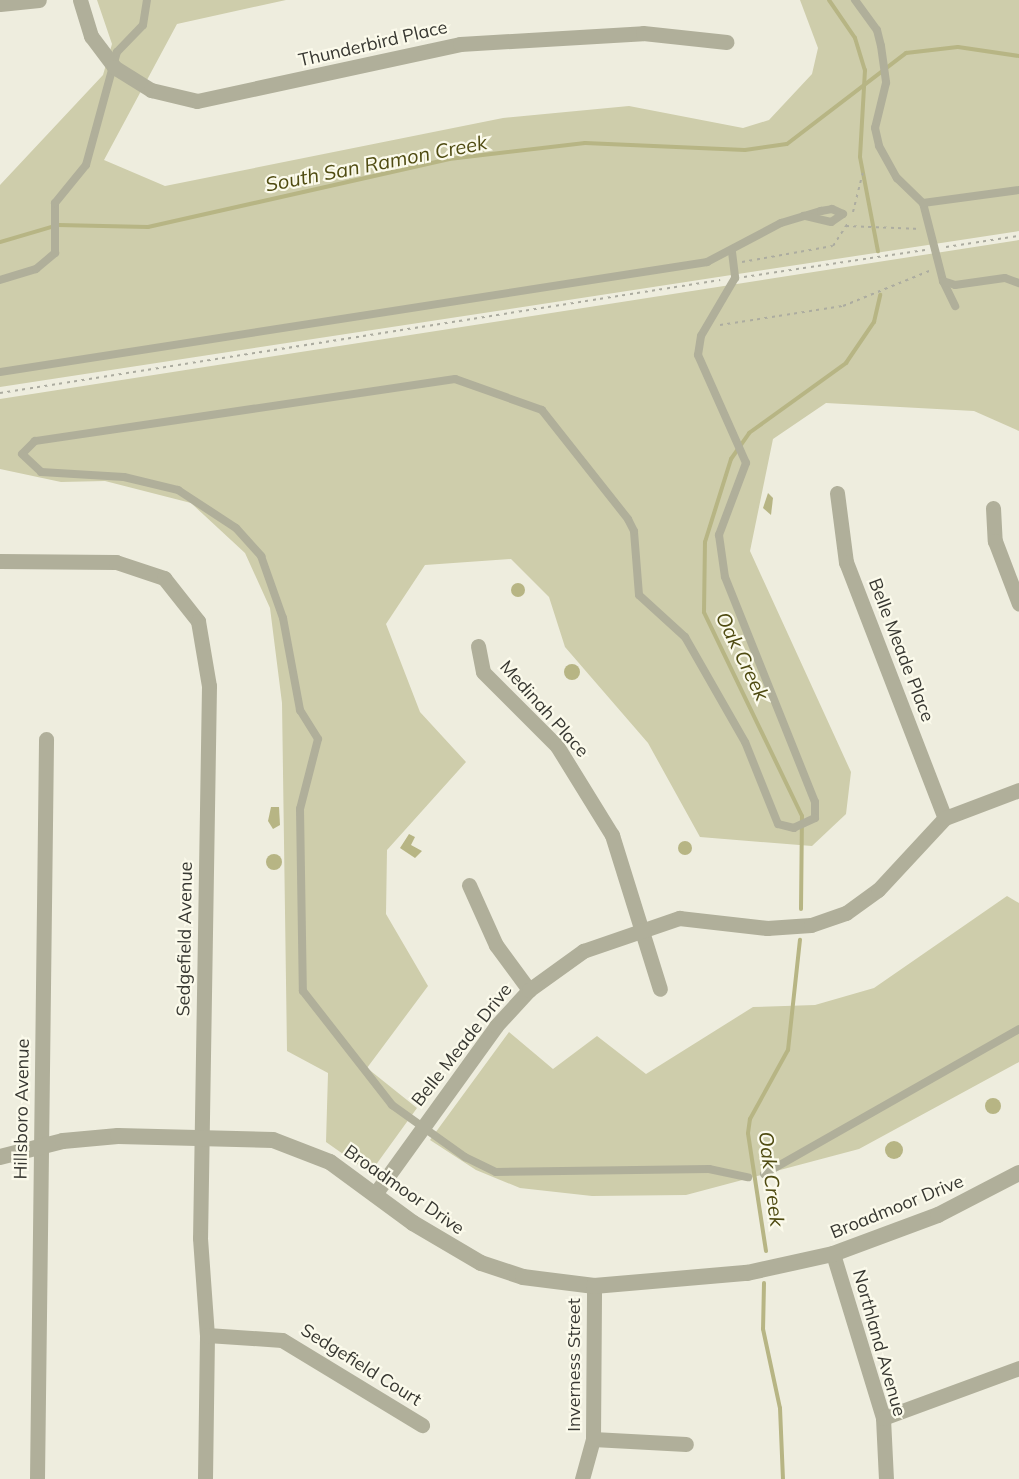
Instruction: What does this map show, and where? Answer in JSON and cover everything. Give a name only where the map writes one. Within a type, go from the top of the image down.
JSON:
[{"type":"street","points":[[0,4],[39,0]]},
{"type":"street","name":"Thunderbird Place","points":[[80,0],[91,36],[114,67],[151,90],[197,101],[460,44],[643,33],[727,42]]},
{"type":"street","name":"Belle Meade Place","points":[[837,493],[846,562],[945,818]]},
{"type":"street","points":[[993,508],[995,541],[1019,604]]},
{"type":"street","name":"Sedgefield Avenue","points":[[0,561],[116,562],[164,578],[198,621],[209,686],[200,1238],[207,1335],[205,1479]]},
{"type":"street","name":"Medinah Place","points":[[478,646],[483,672],[557,746],[581,779],[612,835],[660,989]]},
{"type":"street","name":"Hillsboro Avenue","points":[[37,1479],[46,739]]},
{"type":"street","name":"Belle Meade Drive","points":[[375,1194],[529,990],[583,951],[641,928],[680,918],[767,927],[811,925],[846,913],[878,890],[945,818],[1019,790]]},
{"type":"street","points":[[469,885],[496,945],[529,990]]},
{"type":"street","name":"Broadmoor Drive","points":[[0,1157],[41,1145],[118,1136],[202,1134],[296,1146],[481,1263],[523,1277],[594,1286],[747,1273],[832,1254],[938,1215],[1019,1173]]},
{"type":"street","name":"Northland Avenue","points":[[832,1254],[883,1418],[886,1479]]},
{"type":"street","name":"Inverness Street","points":[[582,1479],[593,1439],[594,1286]]},
{"type":"street","name":"Sedgefield Court","points":[[207,1335],[282,1340],[422,1425]]},
{"type":"street","points":[[883,1418],[1019,1368]]},
{"type":"street","points":[[593,1439],[686,1444]]},
{"type":"lane","points":[[0,280],[36,269],[58,246],[54,210],[58,195],[86,165],[117,52],[143,25],[147,0]]},
{"type":"lane","points":[[855,0],[877,30],[881,46],[886,83],[875,128],[879,146],[897,178],[923,203],[932,228],[943,281],[955,306]]},
{"type":"lane","points":[[923,203],[1019,190]]},
{"type":"lane","points":[[0,372],[696,264],[732,252],[755,234],[804,216]]},
{"type":"lane","points":[[732,252],[735,278],[698,344],[699,363],[735,444],[744,456],[724,511],[720,555],[737,614],[816,802],[812,821],[794,828],[775,819],[745,742],[685,637],[639,595],[636,543],[628,519],[542,411],[455,379],[28,443],[23,460],[40,472],[124,477],[178,490],[236,528],[261,556],[283,618],[300,711],[318,739],[300,809],[303,991],[392,1105],[423,1128],[496,1172],[709,1170],[748,1178]]},
{"type":"lane","points":[[943,281],[964,285],[1005,278],[1019,283]]},
{"type":"lane","points":[[764,1174],[1019,1029]]},
{"type":"path","points":[[734,265],[833,246],[846,226],[863,172]]},
{"type":"path","points":[[846,226],[867,230],[932,228]]},
{"type":"path","points":[[0,393],[1019,236]]},
{"type":"path","points":[[708,327],[843,306],[869,291],[917,280],[938,259]]},
{"type":"green space","points":[[97,0],[286,0],[177,24],[104,160],[165,186],[503,118],[629,106],[743,128],[769,120],[812,74],[818,48],[800,0],[1019,0],[1019,231],[0,387],[0,185],[103,75],[112,44]]},
{"type":"green space","points":[[1019,240],[1019,431],[974,411],[826,403],[773,439],[750,551],[851,772],[846,814],[812,846],[700,837],[648,743],[565,647],[549,597],[511,559],[425,565],[386,624],[420,712],[466,762],[387,850],[386,914],[428,986],[367,1068],[417,1108],[370,1173],[326,1142],[328,1073],[287,1051],[282,703],[270,608],[245,553],[191,503],[105,481],[61,482],[0,469],[0,399]]},
{"type":"green space","points":[[1007,896],[1019,903],[1019,1062],[859,1149],[686,1195],[592,1196],[520,1188],[476,1170],[430,1140],[509,1032],[553,1069],[597,1036],[646,1074],[753,1007],[815,1005],[874,988]]},
{"type":"shaded area","points":[[768,493],[773,498],[771,515],[763,508]]},
{"type":"shaded area","points":[[518,583],[523,585],[525,590],[523,595],[518,597],[513,595],[511,590],[513,585]]},
{"type":"shaded area","points":[[572,664],[578,666],[580,672],[578,678],[572,680],[566,678],[564,672],[566,666]]},
{"type":"shaded area","points":[[271,807],[279,807],[280,825],[273,829],[268,821]]},
{"type":"shaded area","points":[[409,834],[415,837],[411,845],[422,851],[415,858],[400,848]]},
{"type":"shaded area","points":[[682,841],[688,841],[692,848],[688,855],[682,855],[678,851],[678,845]]},
{"type":"shaded area","points":[[274,854],[282,862],[274,870],[266,862]]},
{"type":"shaded area","points":[[993,1098],[999,1100],[1001,1106],[999,1112],[993,1114],[987,1112],[985,1106],[987,1100]]},
{"type":"shaded area","points":[[894,1141],[900,1144],[903,1150],[900,1156],[894,1159],[888,1156],[885,1150],[888,1144]]},
{"type":"waterway","name":"Oak Creek","points":[[829,0],[855,38],[865,70],[860,157],[878,251]]},
{"type":"waterway","name":"South San Ramon Creek","points":[[0,242],[58,225],[148,227],[449,159],[585,143],[745,150],[787,144],[906,53],[958,47],[1019,56]]},
{"type":"waterway","name":"Oak Creek","points":[[801,909],[802,816],[704,612],[705,542],[731,459],[749,433],[846,363],[874,322],[880,295]]},
{"type":"waterway","name":"Oak Creek","points":[[766,1251],[748,1133],[750,1119],[788,1050],[800,940]]},
{"type":"waterway","name":"Oak Creek","points":[[764,1283],[763,1329],[780,1408],[783,1479]]}]
